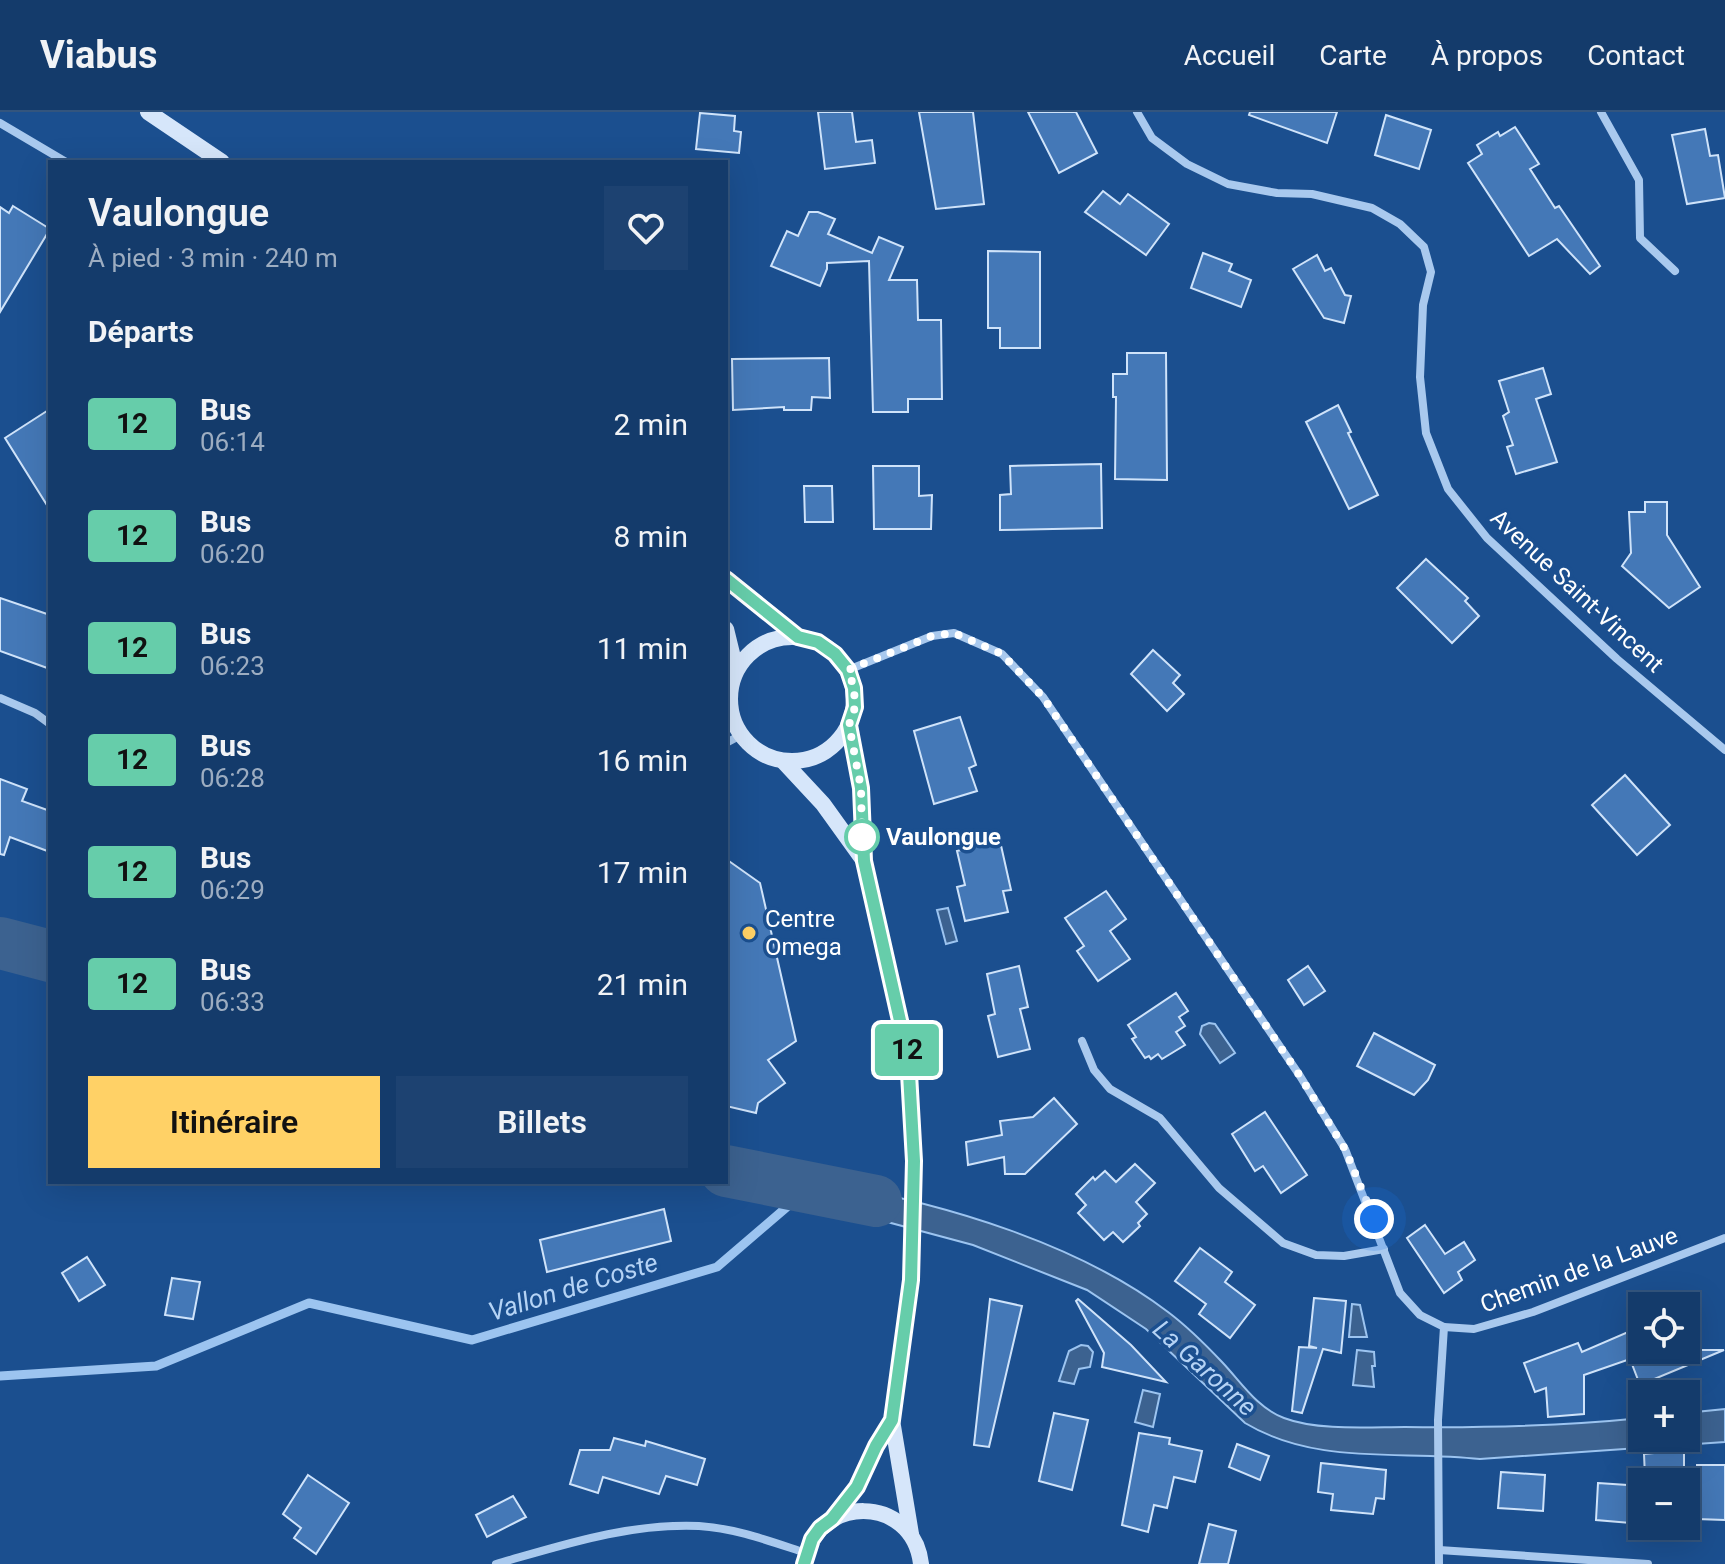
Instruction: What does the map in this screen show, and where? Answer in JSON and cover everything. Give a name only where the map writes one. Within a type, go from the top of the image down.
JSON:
[{"type":"main road","points":[[148,112],[219,160]]},
{"type":"main road","points":[[728,581],[798,637]]},
{"type":"main road","points":[[728,637],[736,670]]},
{"type":"main road","points":[[849,725],[838,742],[822,754],[803,761],[783,761],[766,756],[734,739],[730,703],[736,670],[747,655],[762,644],[780,638],[798,637],[818,642],[835,654],[848,670],[854,698],[849,725],[861,788],[864,861],[908,1056],[914,1161],[911,1280],[892,1420],[911,1534],[923,1563]]},
{"type":"main road","points":[[783,761],[823,804],[864,861]]},
{"type":"main road","points":[[832,1519],[857,1487],[892,1420]]},
{"type":"main road","points":[[805,1558],[820,1528],[848,1512],[866,1510],[883,1514],[911,1534]]},
{"type":"street","name":"Avenue Saint-Vincent","points":[[1137,112],[1152,138],[1187,164],[1228,184],[1277,193],[1312,194],[1372,208],[1400,224],[1424,247],[1431,272],[1423,305],[1420,377],[1426,433],[1448,489],[1487,538],[1617,659],[1725,750]]},
{"type":"street","points":[[1601,112],[1639,180],[1640,238],[1675,271]]},
{"type":"street","points":[[0,123],[63,160]]},
{"type":"street","points":[[848,670],[932,636],[954,633],[1002,654],[1043,697],[1330,1125],[1345,1149],[1400,1293],[1420,1315],[1444,1327],[1438,1420],[1439,1564]]},
{"type":"street","points":[[0,698],[35,713],[48,723]]},
{"type":"street","points":[[1082,1041],[1094,1070],[1110,1089],[1160,1118],[1219,1188],[1283,1243],[1316,1255],[1344,1256],[1384,1249]]},
{"type":"street","name":"Chemin de la Lauve","points":[[1444,1327],[1474,1329],[1533,1312],[1725,1238]]},
{"type":"street","points":[[496,1564],[586,1538],[645,1526],[702,1526],[759,1537],[805,1558]]},
{"type":"street","points":[[1439,1550],[1648,1564]]},
{"type":"water","points":[[948,908],[957,941],[946,944],[937,910]]},
{"type":"water","points":[[1215,1024],[1235,1053],[1220,1063],[1200,1034],[1202,1026]]},
{"type":"water","points":[[836,1185],[921,1203],[1010,1230],[1094,1266],[1168,1312],[1203,1342],[1258,1401],[1284,1418],[1312,1425],[1344,1427],[1553,1425],[1628,1419],[1628,1449],[1480,1459],[1330,1451],[1272,1437],[1245,1423],[1146,1329],[1087,1290],[973,1245],[891,1223],[850,1208],[809,1188]]},
{"type":"water","points":[[1352,1304],[1360,1305],[1367,1337],[1349,1337]]},
{"type":"water","points":[[1081,1345],[1088,1346],[1093,1352],[1090,1367],[1079,1369],[1074,1384],[1059,1381],[1069,1351]]},
{"type":"water","points":[[1357,1350],[1374,1352],[1374,1387],[1353,1385]]},
{"type":"water","points":[[1143,1390],[1160,1394],[1153,1427],[1135,1422]]},
{"type":"water","points":[[1725,1409],[1725,1442],[1700,1444],[1700,1412]]},
{"type":"building","points":[[818,112],[852,112],[856,142],[872,140],[875,163],[825,169]]},
{"type":"building","points":[[919,112],[973,112],[984,204],[936,209]]},
{"type":"building","points":[[1028,112],[1076,112],[1097,153],[1059,173]]},
{"type":"building","points":[[1250,112],[1337,112],[1327,143],[1249,115]]},
{"type":"building","points":[[700,113],[735,116],[734,131],[741,132],[739,153],[696,149]]},
{"type":"building","points":[[1386,115],[1431,130],[1419,169],[1375,155]]},
{"type":"building","points":[[1515,127],[1539,164],[1530,169],[1555,208],[1559,206],[1600,266],[1590,274],[1557,239],[1529,256],[1468,163],[1482,154],[1477,145],[1498,132],[1500,136]]},
{"type":"building","points":[[1705,129],[1710,156],[1718,155],[1725,198],[1687,204],[1672,135]]},
{"type":"building","points":[[1103,191],[1120,204],[1128,194],[1169,224],[1146,255],[1085,212]]},
{"type":"building","points":[[13,206],[48,228],[48,232],[0,312],[0,207],[9,213]]},
{"type":"building","points":[[809,212],[835,219],[828,234],[872,253],[879,237],[903,247],[889,280],[917,280],[918,320],[941,320],[942,399],[908,399],[908,412],[873,412],[869,261],[827,263],[820,286],[771,266],[787,231],[798,236]]},
{"type":"building","points":[[988,251],[1040,252],[1040,348],[1000,348],[1000,328],[988,328]]},
{"type":"building","points":[[1203,253],[1232,264],[1229,271],[1251,280],[1241,307],[1191,288]]},
{"type":"building","points":[[1317,255],[1325,271],[1331,268],[1345,295],[1351,296],[1344,323],[1324,318],[1293,269]]},
{"type":"building","points":[[1127,353],[1166,353],[1167,480],[1115,479],[1116,397],[1113,397],[1113,374],[1127,374]]},
{"type":"building","points":[[829,358],[830,398],[812,397],[811,410],[784,410],[784,407],[733,410],[732,359]]},
{"type":"building","points":[[1543,368],[1551,394],[1536,399],[1557,462],[1516,474],[1507,447],[1513,445],[1503,416],[1509,412],[1499,381]]},
{"type":"building","points":[[1338,405],[1378,495],[1349,509],[1306,422]]},
{"type":"building","points":[[48,410],[48,507],[5,438]]},
{"type":"building","points":[[1101,464],[1102,528],[1000,530],[1000,495],[1011,494],[1010,466]]},
{"type":"building","points":[[873,466],[919,466],[919,496],[932,495],[931,529],[874,529]]},
{"type":"building","points":[[804,486],[832,486],[833,522],[805,522]]},
{"type":"building","points":[[1645,502],[1667,502],[1667,535],[1700,587],[1669,608],[1622,566],[1631,553],[1629,512],[1645,512]]},
{"type":"building","points":[[1426,559],[1468,598],[1465,601],[1479,616],[1452,643],[1397,588]]},
{"type":"building","points":[[0,598],[48,614],[48,668],[0,651]]},
{"type":"building","points":[[1153,650],[1180,675],[1173,683],[1184,694],[1167,711],[1131,674]]},
{"type":"building","points":[[960,717],[976,765],[969,768],[977,791],[934,804],[914,731]]},
{"type":"building","points":[[1625,775],[1670,825],[1637,855],[1592,805]]},
{"type":"building","points":[[0,779],[27,789],[22,801],[48,810],[48,851],[10,837],[4,855],[0,854]]},
{"type":"building","points":[[1000,841],[1011,890],[1003,891],[1008,912],[965,921],[957,887],[965,885],[957,851]]},
{"type":"building","name":"Centre Omega","points":[[728,860],[760,883],[796,1041],[768,1060],[785,1083],[758,1103],[756,1113],[728,1106]]},
{"type":"building","points":[[1106,891],[1126,919],[1110,931],[1130,959],[1098,981],[1077,951],[1084,946],[1065,918]]},
{"type":"building","points":[[1019,966],[1028,1007],[1020,1009],[1030,1049],[998,1057],[988,1016],[995,1014],[987,974]]},
{"type":"building","points":[[1308,966],[1325,991],[1304,1005],[1288,980]]},
{"type":"building","points":[[1176,993],[1188,1011],[1179,1017],[1185,1026],[1176,1032],[1185,1045],[1162,1059],[1158,1054],[1151,1059],[1149,1056],[1145,1058],[1132,1039],[1136,1037],[1128,1025]]},
{"type":"building","points":[[1374,1033],[1435,1065],[1428,1080],[1414,1095],[1357,1066]]},
{"type":"building","points":[[1054,1098],[1077,1124],[1025,1174],[1005,1174],[1004,1157],[968,1165],[966,1142],[1002,1135],[1000,1121],[1033,1117]]},
{"type":"building","points":[[1265,1112],[1307,1175],[1281,1193],[1263,1166],[1255,1171],[1232,1134]]},
{"type":"building","points":[[1135,1164],[1155,1183],[1136,1202],[1147,1214],[1138,1223],[1140,1226],[1123,1242],[1113,1232],[1104,1240],[1078,1213],[1086,1205],[1076,1194],[1093,1177],[1095,1180],[1105,1171],[1116,1182]]},
{"type":"building","points":[[664,1209],[671,1241],[547,1272],[540,1240]]},
{"type":"building","points":[[1425,1225],[1445,1254],[1464,1242],[1475,1260],[1458,1272],[1462,1280],[1444,1293],[1407,1238]]},
{"type":"building","points":[[1200,1248],[1232,1272],[1225,1282],[1255,1305],[1230,1338],[1199,1314],[1206,1304],[1175,1281]]},
{"type":"building","points":[[87,1257],[105,1285],[79,1301],[62,1273]]},
{"type":"building","points":[[172,1278],[200,1282],[193,1319],[165,1315]]},
{"type":"building","points":[[1314,1298],[1346,1301],[1341,1353],[1323,1349],[1302,1413],[1292,1411],[1299,1347],[1317,1348],[1309,1346]]},
{"type":"building","points":[[990,1299],[1022,1306],[989,1447],[974,1445]]},
{"type":"building","points":[[1078,1299],[1131,1345],[1166,1382],[1102,1367],[1104,1353],[1076,1301]]},
{"type":"building","points":[[1628,1332],[1628,1360],[1584,1375],[1584,1414],[1548,1417],[1546,1388],[1535,1392],[1524,1363],[1578,1343],[1582,1352]]},
{"type":"building","points":[[1700,1350],[1724,1350],[1700,1360]]},
{"type":"building","points":[[1632,1364],[1690,1364],[1652,1380],[1638,1380]]},
{"type":"building","points":[[1054,1413],[1088,1420],[1072,1490],[1039,1481]]},
{"type":"building","points":[[1139,1433],[1170,1438],[1169,1444],[1202,1451],[1195,1482],[1174,1477],[1167,1508],[1154,1505],[1148,1532],[1122,1525]]},
{"type":"building","points":[[614,1438],[645,1446],[646,1441],[705,1459],[697,1485],[666,1476],[659,1494],[603,1477],[598,1493],[570,1484],[580,1450],[610,1450]]},
{"type":"building","points":[[1237,1444],[1269,1456],[1260,1480],[1229,1467]]},
{"type":"building","points":[[1684,1452],[1684,1468],[1645,1468],[1644,1454]]},
{"type":"building","points":[[1321,1463],[1386,1470],[1384,1499],[1376,1498],[1373,1514],[1331,1510],[1333,1494],[1318,1492]]},
{"type":"building","points":[[1697,1465],[1725,1465],[1725,1520],[1700,1519],[1700,1468]]},
{"type":"building","points":[[1501,1472],[1545,1475],[1543,1511],[1498,1508]]},
{"type":"building","points":[[308,1475],[349,1503],[316,1554],[294,1538],[301,1528],[283,1514]]},
{"type":"building","points":[[1598,1483],[1628,1485],[1628,1523],[1596,1520]]},
{"type":"building","points":[[513,1496],[526,1517],[487,1537],[476,1515]]},
{"type":"building","points":[[1209,1524],[1236,1531],[1228,1564],[1199,1564]]},
{"type":"waterway","name":"La Garonne","points":[[0,943],[48,955]]},
{"type":"waterway","name":"La Garonne","points":[[728,1171],[876,1201]]},
{"type":"waterway","name":"Vallon de Coste","points":[[0,1376],[156,1366],[309,1303],[472,1340],[717,1267],[809,1188]]},
{"type":"bus line","name":"12","points":[[728,581],[798,637],[818,642],[835,654],[848,670],[854,688],[855,707],[849,725],[861,788],[864,861],[908,1056],[914,1161],[911,1280],[892,1420],[857,1487],[812,1539],[804,1564]]},
{"type":"place","name":"Vaulongue","points":[[862,837]]},
{"type":"place","name":"Centre Omega","points":[[749,933]]},
{"type":"route","points":[[862,837],[861,788],[849,725],[855,707],[854,688],[848,670],[932,636],[954,633],[1002,654],[1043,697],[1300,1076],[1345,1149],[1374,1219]]}]
